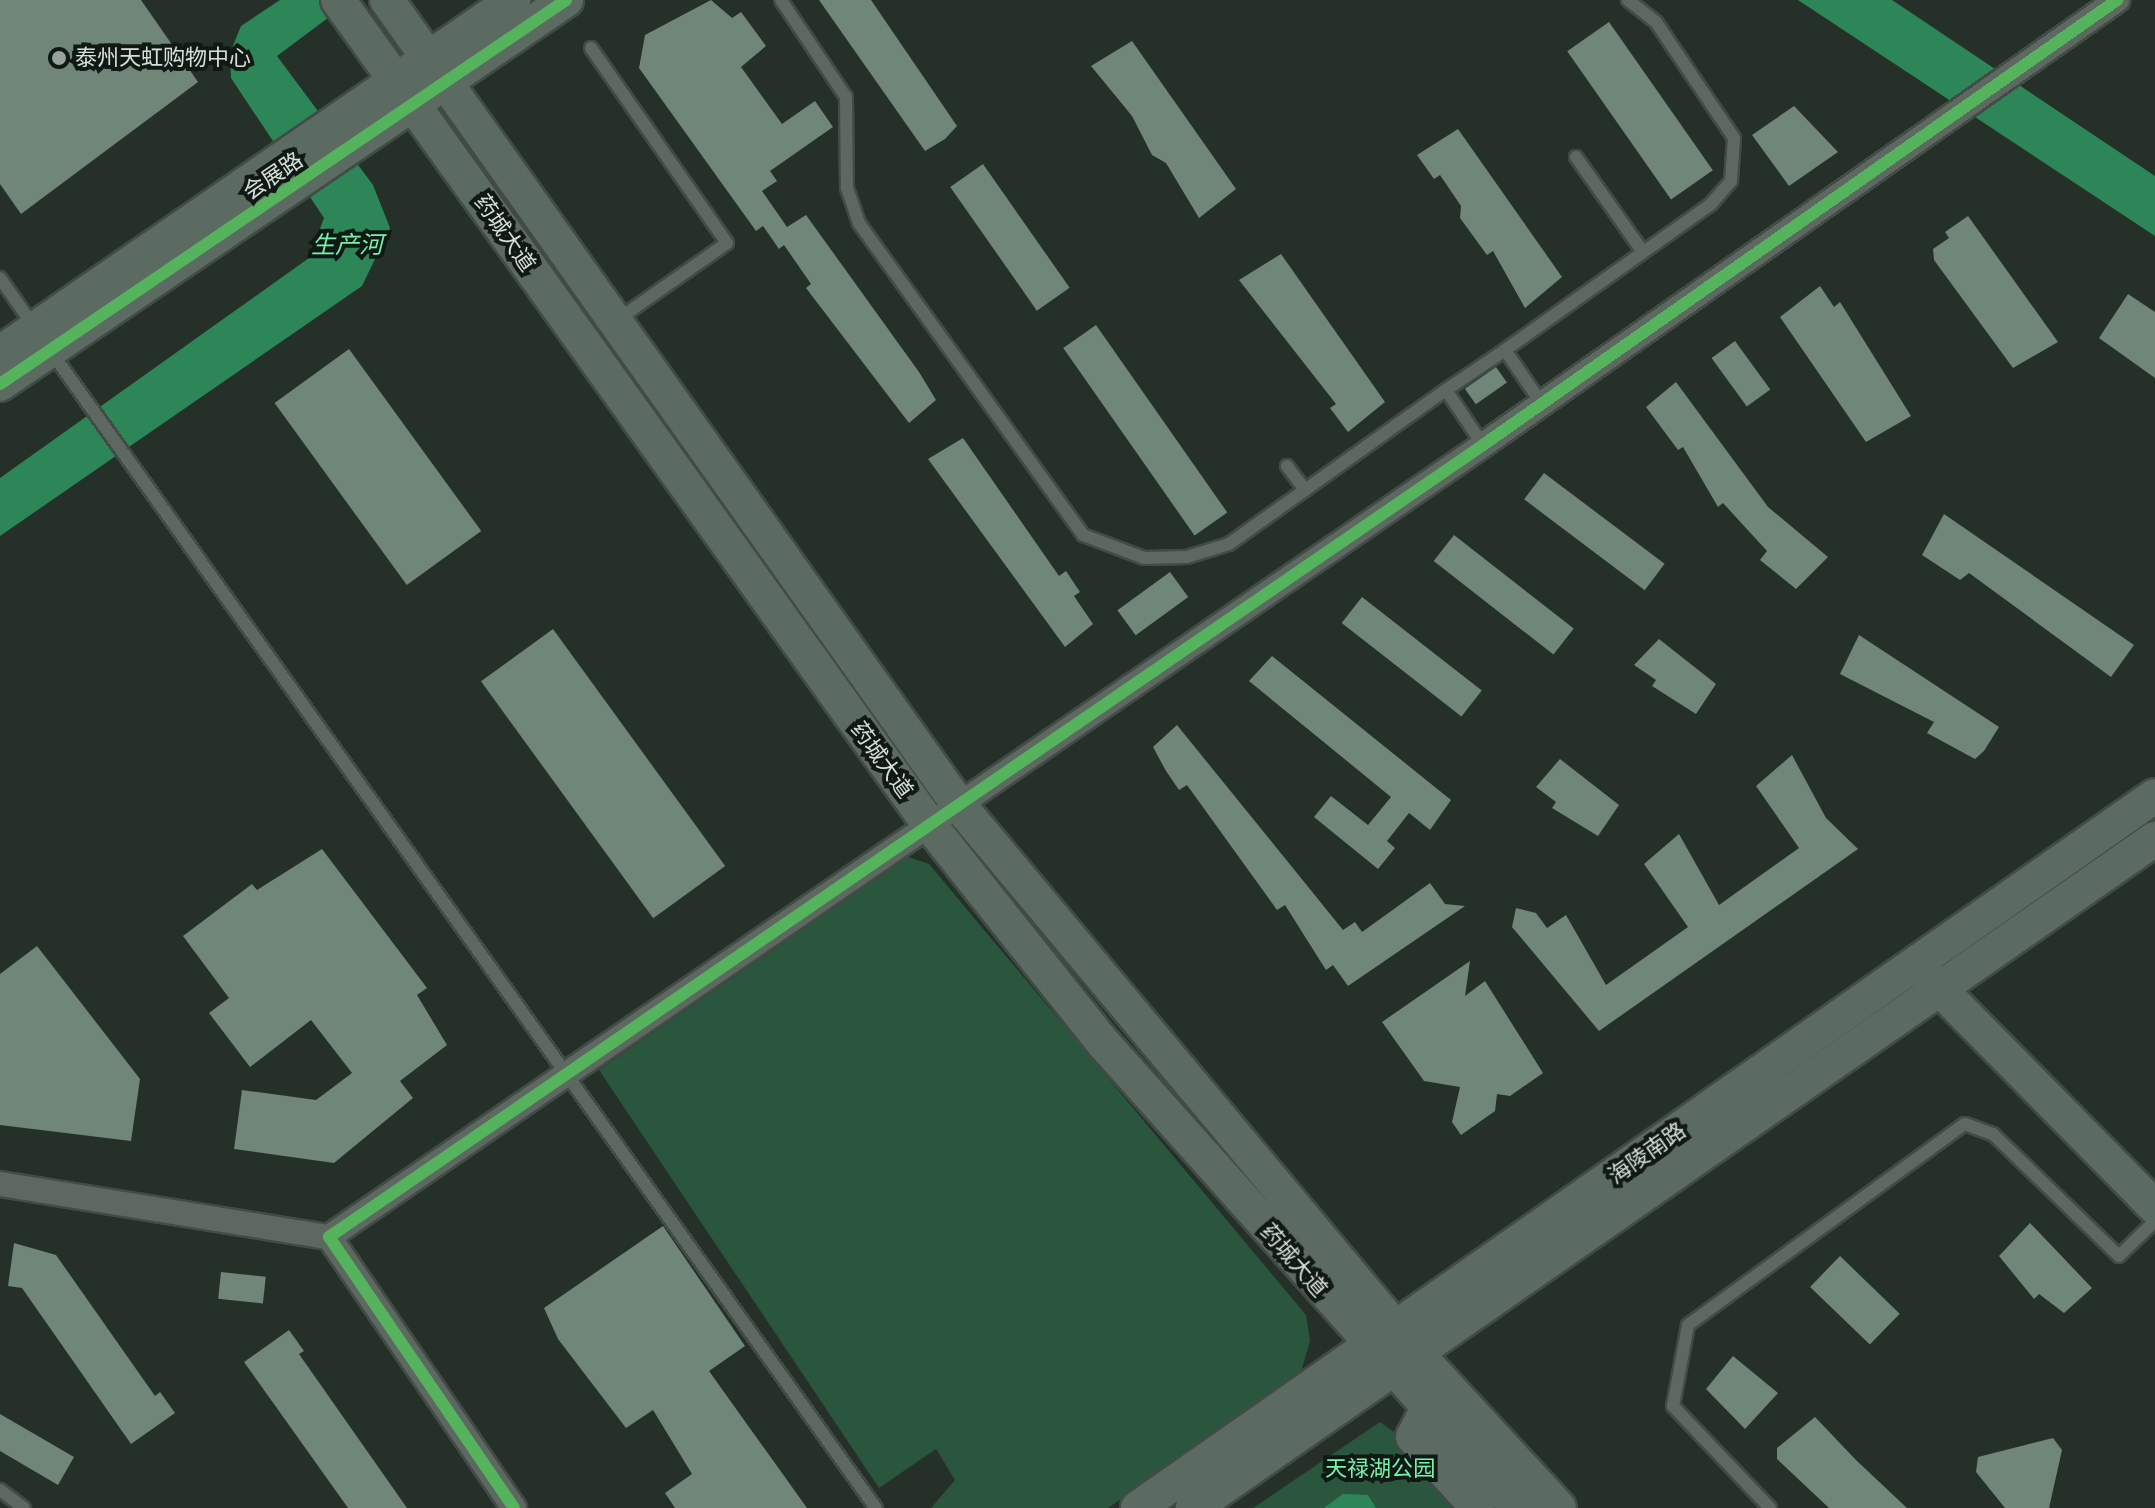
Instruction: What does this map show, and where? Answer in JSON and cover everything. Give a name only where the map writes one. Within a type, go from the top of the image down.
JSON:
[{"type":"main road","name":"药城大道","points":[[338,0],[929,824],[1105,1045],[1394,1351],[1559,1508]]},
{"type":"main road","name":"药城大道","points":[[387,0],[958,804],[1394,1351],[1427,1410],[1519,1508]]},
{"type":"main road","name":"会展路","points":[[438,70],[513,0]]},
{"type":"main road","name":"会展路","points":[[0,384],[42,339],[438,70],[566,0]]},
{"type":"main road","name":"会展路","points":[[0,353],[42,339]]},
{"type":"main road","name":"海陵南路","points":[[1193,1508],[1394,1351],[1915,965],[2155,796]]},
{"type":"main road","name":"海陵南路","points":[[1138,1508],[1394,1351],[1943,990],[2155,839]]},
{"type":"main road","points":[[1915,965],[2155,1207]]},
{"type":"main road","points":[[1427,1410],[1413,1437],[1478,1508]]},
{"type":"street","points":[[0,1184],[329,1237],[1483,445],[2117,0]]},
{"type":"street","points":[[329,1237],[514,1508]]},
{"type":"lane","points":[[781,0],[846,97],[847,188],[859,223],[1067,520],[1123,553],[1187,557],[1229,544],[1719,198],[1736,149],[1656,22],[1628,0]]},
{"type":"lane","points":[[591,48],[727,243],[614,322]]},
{"type":"lane","points":[[1576,157],[1643,252]]},
{"type":"lane","points":[[0,278],[127,462],[570,1073],[876,1508]]},
{"type":"lane","points":[[1505,350],[1542,404]]},
{"type":"lane","points":[[1446,390],[1483,445]]},
{"type":"lane","points":[[1287,466],[1305,490]]},
{"type":"lane","points":[[1770,1508],[1673,1406],[1688,1325],[1965,1124],[1987,1130],[2119,1256],[2155,1221]]},
{"type":"lane","points":[[0,1490],[24,1508]]},
{"type":"green space","points":[[908,857],[929,864],[1306,1315],[1310,1341],[1300,1375],[1108,1508],[931,1508],[955,1480],[936,1449],[879,1488],[599,1070]]},
{"type":"green space","name":"天禄湖公园","points":[[1380,1422],[1425,1454],[1474,1508],[1253,1508]]},
{"type":"water","name":"生产河","points":[[280,0],[352,0],[277,56],[373,185],[390,228],[362,286],[0,536],[0,478],[309,258],[324,218],[231,78],[230,53],[241,26]]},
{"type":"water","points":[[1798,0],[1892,0],[2155,176],[2155,236]]},
{"type":"water","points":[[1343,1494],[1368,1495],[1376,1508],[1324,1508]]},
{"type":"building","name":"泰州天虹购物中心","points":[[0,0],[141,0],[198,82],[21,214],[0,184]]},
{"type":"building","points":[[711,0],[732,18],[741,12],[766,46],[741,67],[782,124],[815,101],[833,127],[770,171],[777,181],[762,191],[787,227],[806,215],[919,372],[936,400],[909,423],[806,288],[811,284],[784,245],[779,249],[763,226],[756,231],[639,68],[645,35]]},
{"type":"building","points":[[819,0],[871,0],[957,126],[945,139],[925,151]]},
{"type":"building","points":[[1609,22],[1713,170],[1671,200],[1567,51]]},
{"type":"building","points":[[1132,41],[1236,189],[1199,218],[1166,163],[1152,155],[1132,116],[1091,66]]},
{"type":"building","points":[[1794,106],[1838,152],[1789,186],[1752,135]]},
{"type":"building","points":[[1458,129],[1562,277],[1525,308],[1493,251],[1487,255],[1460,218],[1461,206],[1440,175],[1434,179],[1417,155]]},
{"type":"building","points":[[983,164],[1070,288],[1037,311],[950,187]]},
{"type":"building","points":[[1968,216],[2058,342],[2013,368],[1934,260],[1933,249],[1949,238],[1945,232]]},
{"type":"building","points":[[1281,254],[1385,402],[1348,432],[1330,408],[1336,404],[1239,280]]},
{"type":"building","points":[[1820,286],[1834,307],[1840,302],[1911,416],[1866,442],[1780,317]]},
{"type":"building","points":[[2128,294],[2155,312],[2155,378],[2099,338]]},
{"type":"building","points":[[1096,325],[1227,513],[1195,536],[1063,348]]},
{"type":"building","points":[[1735,341],[1770,390],[1747,407],[1712,358]]},
{"type":"building","points":[[349,349],[481,531],[407,585],[275,403]]},
{"type":"building","points":[[1496,367],[1507,383],[1476,404],[1465,389]]},
{"type":"building","points":[[1676,382],[1768,507],[1828,557],[1796,589],[1760,560],[1767,551],[1723,503],[1718,507],[1683,447],[1678,450],[1646,407]]},
{"type":"building","points":[[963,438],[1059,576],[1066,571],[1080,592],[1074,596],[1093,624],[1065,647],[928,459]]},
{"type":"building","points":[[1544,473],[1665,564],[1645,590],[1524,499]]},
{"type":"building","points":[[1944,514],[2134,645],[2111,677],[1969,573],[1960,580],[1922,555]]},
{"type":"building","points":[[1454,535],[1574,629],[1553,655],[1434,561]]},
{"type":"building","points":[[1170,572],[1188,597],[1136,635],[1117,610]]},
{"type":"building","points":[[1362,597],[1482,691],[1461,717],[1342,623]]},
{"type":"building","points":[[553,629],[725,866],[653,918],[481,681]]},
{"type":"building","points":[[1859,635],[1999,727],[1984,751],[1975,759],[1927,733],[1934,722],[1840,674]]},
{"type":"building","points":[[1659,639],[1716,684],[1696,714],[1652,686],[1656,680],[1634,665]]},
{"type":"building","points":[[1272,656],[1451,800],[1430,830],[1409,813],[1387,841],[1395,848],[1378,869],[1314,817],[1331,796],[1368,825],[1391,797],[1249,681]]},
{"type":"building","points":[[1177,725],[1343,930],[1355,922],[1362,932],[1430,883],[1445,904],[1465,906],[1348,986],[1333,965],[1326,970],[1285,905],[1277,910],[1187,785],[1179,790],[1166,771],[1153,747]]},
{"type":"building","points":[[1792,755],[1826,818],[1858,849],[1599,1031],[1512,927],[1516,908],[1536,913],[1547,928],[1566,915],[1606,985],[1688,927],[1644,864],[1679,834],[1719,905],[1799,848],[1756,786]]},
{"type":"building","points":[[1560,759],[1619,805],[1598,836],[1552,808],[1556,802],[1536,787]]},
{"type":"building","points":[[322,849],[427,988],[417,995],[447,1045],[400,1081],[413,1098],[334,1163],[234,1149],[242,1090],[316,1100],[352,1073],[311,1020],[250,1067],[209,1013],[229,998],[183,936],[252,884],[257,890]]},
{"type":"building","points":[[37,946],[140,1079],[131,1141],[0,1125],[0,974]]},
{"type":"building","points":[[1470,961],[1465,996],[1485,981],[1543,1073],[1510,1096],[1497,1094],[1495,1111],[1461,1135],[1452,1122],[1460,1087],[1424,1081],[1382,1022]]},
{"type":"building","points":[[2030,1223],[2092,1288],[2064,1313],[2039,1294],[2034,1299],[1999,1256]]},
{"type":"building","points":[[663,1226],[745,1346],[709,1371],[807,1508],[675,1508],[665,1493],[692,1474],[653,1410],[626,1428],[558,1339],[544,1308]]},
{"type":"building","points":[[14,1243],[56,1255],[155,1396],[160,1392],[175,1413],[131,1444],[22,1288],[8,1286]]},
{"type":"building","points":[[1840,1256],[1900,1314],[1870,1345],[1810,1287]]},
{"type":"building","points":[[221,1272],[266,1277],[263,1304],[218,1299]]},
{"type":"building","points":[[289,1330],[304,1351],[299,1354],[407,1508],[348,1508],[244,1362]]},
{"type":"building","points":[[1733,1356],[1778,1393],[1745,1429],[1706,1389]]},
{"type":"building","points":[[0,1414],[74,1457],[58,1485],[0,1451]]},
{"type":"building","points":[[1815,1417],[1907,1508],[1829,1508],[1777,1459],[1777,1448]]},
{"type":"building","points":[[2053,1438],[2062,1450],[2049,1508],[2005,1508],[1976,1472],[1978,1457]]},
{"type":"cycle path","points":[[0,384],[566,0]]},
{"type":"cycle path","points":[[514,1508],[329,1237],[1483,445],[2117,0]]},
{"type":"place","name":"泰州天虹购物中心","points":[[59,58]]}]
